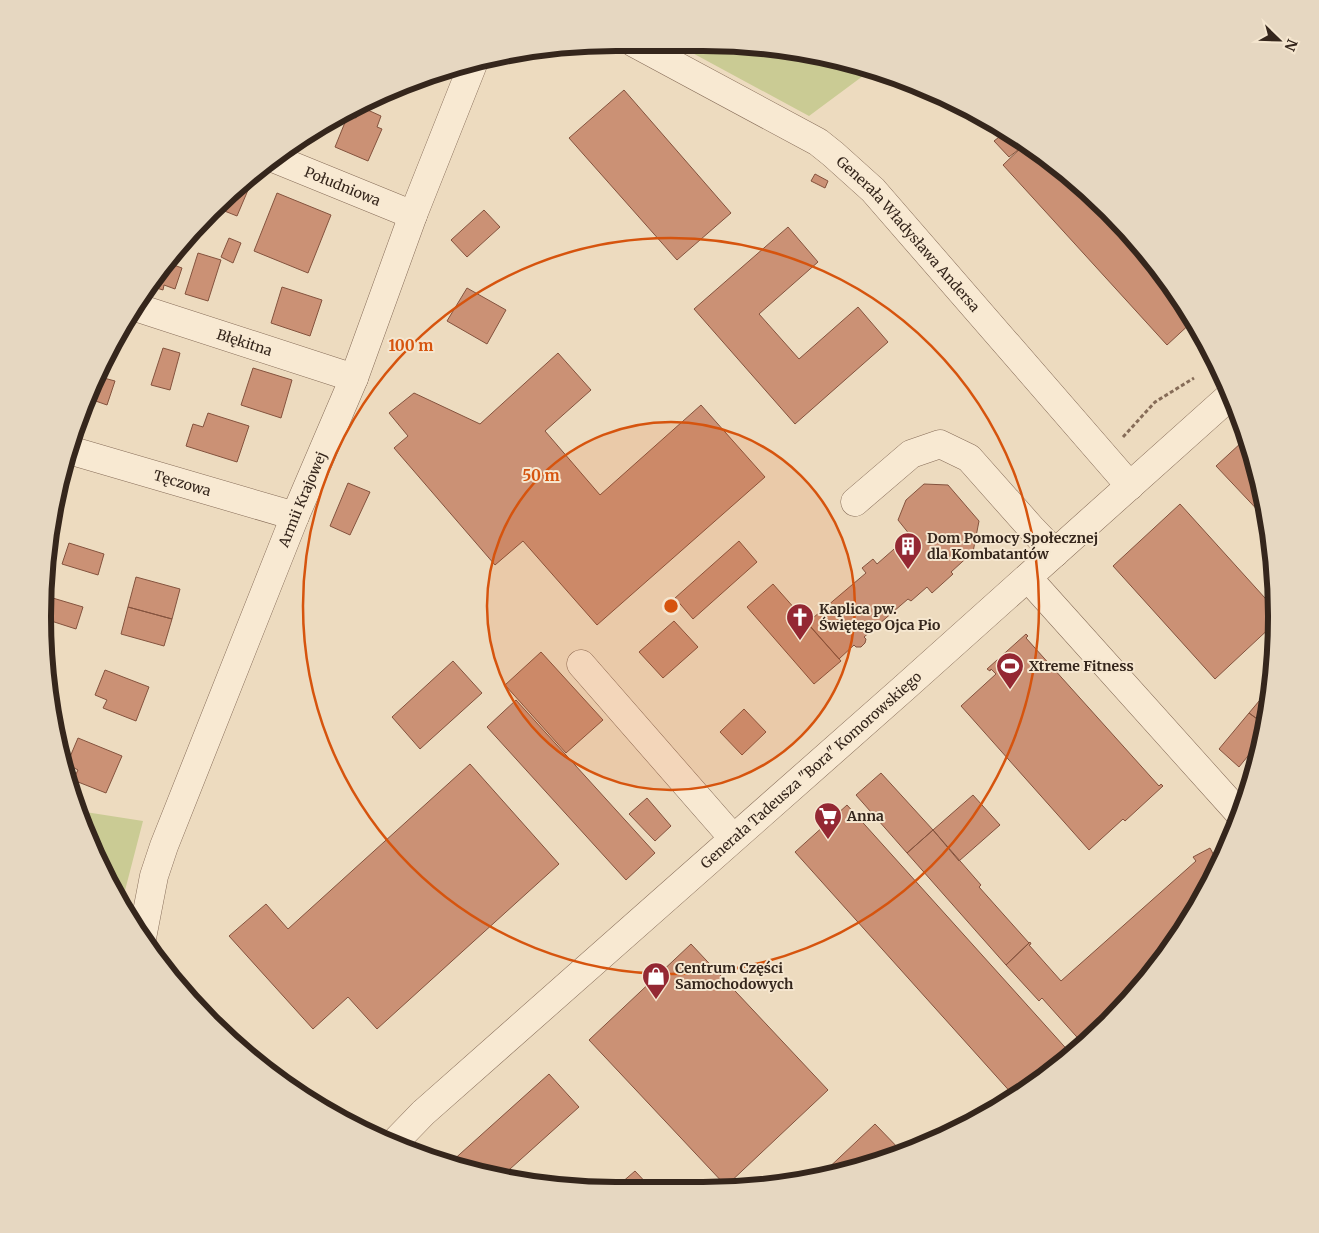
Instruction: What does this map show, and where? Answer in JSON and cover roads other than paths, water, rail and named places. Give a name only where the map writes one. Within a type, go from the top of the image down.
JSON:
[{"type":"street","name":"Generała Władysława Andersa","points":[[649,51],[792,127],[818,142],[833,154],[872,190],[1130,486]]},
{"type":"street","name":"Armii Krajowej","points":[[144,927],[154,876],[164,846],[294,516],[354,378],[413,215],[470,71]]},
{"type":"street","name":"Południowa","points":[[281,162],[413,215]]},
{"type":"street","name":"Błękitna","points":[[142,309],[354,378]]},
{"type":"street","name":"Generała Tadeusza \"Bora\" Komorowskiego","points":[[398,1138],[423,1113],[1028,578],[1225,400]]},
{"type":"street","points":[[855,502],[911,454],[940,444],[968,458],[1055,553]]},
{"type":"street","name":"Tęczowa","points":[[76,452],[294,516]]},
{"type":"street","points":[[1028,578],[1234,808]]},
{"type":"street","points":[[581,664],[733,838]]},
{"type":"place","name":"Dom Pomocy Społecznej dla Kombatantów","points":[[908,570]]},
{"type":"place","name":"Kaplica pw. Świętego Ojca Pio","points":[[800,641]]},
{"type":"place","name":"Xtreme Fitness","points":[[1010,690]]},
{"type":"place","name":"Anna","points":[[828,840]]},
{"type":"place","name":"Centrum Części Samochodowych","points":[[656,1000]]}]
